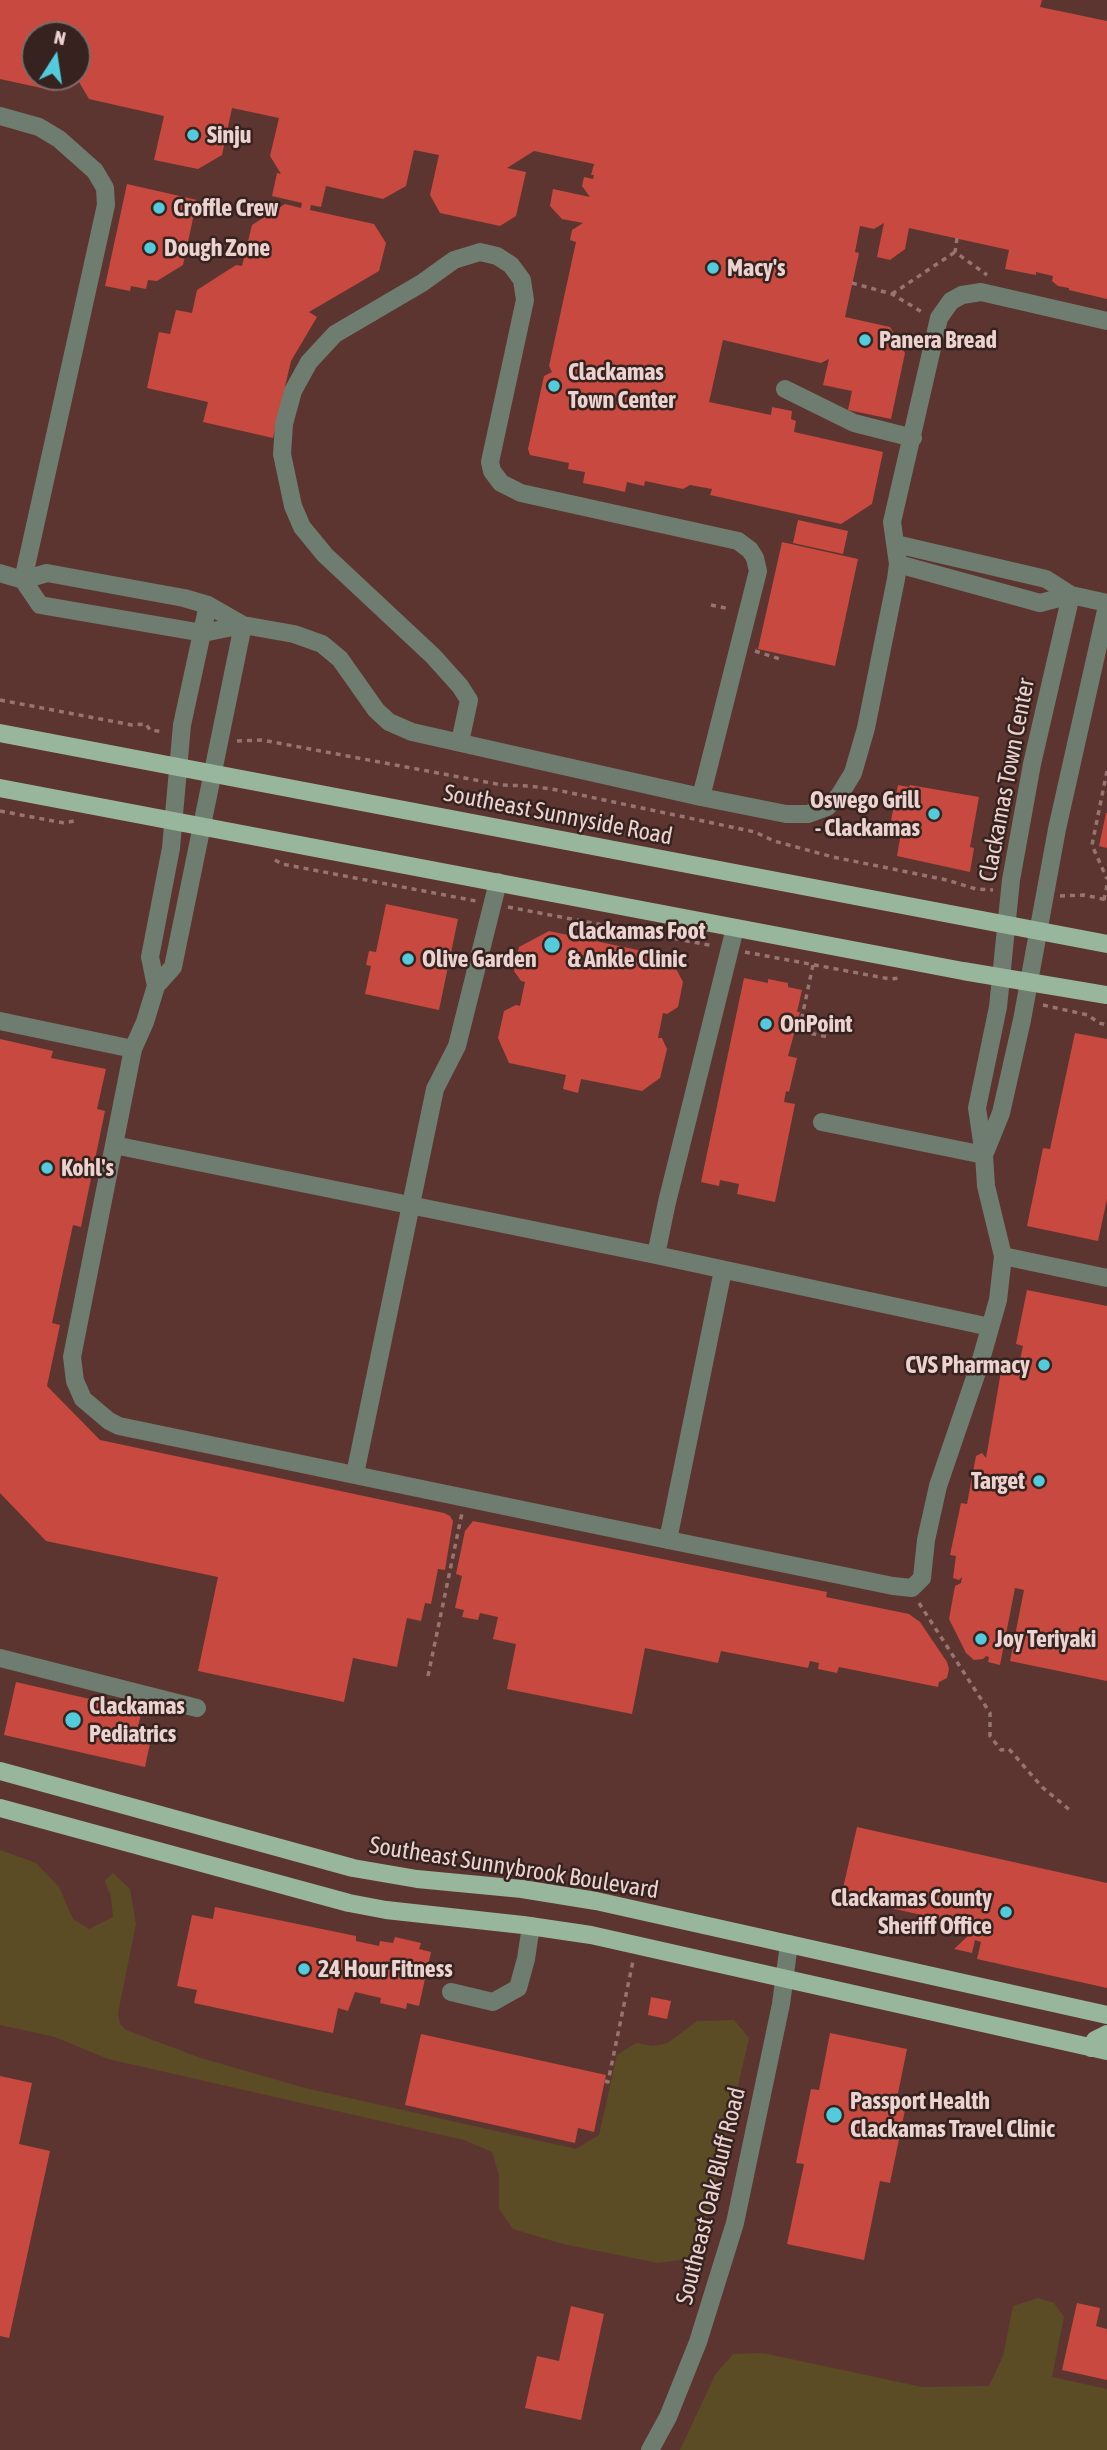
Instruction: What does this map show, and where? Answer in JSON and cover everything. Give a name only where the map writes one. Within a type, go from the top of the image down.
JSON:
[{"type":"main road","name":"Southeast Sunnyside Road","points":[[0,733],[1107,944]]},
{"type":"main road","points":[[0,788],[735,928],[1107,995]]},
{"type":"main road","name":"Southeast Sunnybrook Boulevard","points":[[0,1771],[353,1868],[417,1879],[522,1889],[585,1899],[1107,2015]]},
{"type":"main road","points":[[0,1808],[349,1903],[407,1913],[531,1926],[637,1945],[1099,2050]]},
{"type":"main road","points":[[1099,2050],[1095,2040],[1107,2034]]},
{"type":"street","points":[[0,116],[39,127],[60,139],[95,171],[105,188],[106,205],[23,580],[40,605],[203,633],[243,625]]},
{"type":"street","points":[[460,742],[469,700],[433,656],[325,555],[302,527],[293,506],[282,454],[284,424],[293,391],[309,362],[335,334],[422,283],[454,260],[480,252],[496,256],[510,265],[523,281],[525,300],[490,462],[492,471],[501,483],[521,493],[738,541],[750,550],[755,558],[758,571],[701,797]]},
{"type":"street","points":[[0,573],[23,580],[47,573],[184,598],[208,605],[243,625],[294,634],[322,644],[341,659],[376,710],[389,722],[412,732],[701,797],[786,814],[808,814],[827,807],[839,796],[853,773],[866,729],[898,565],[892,522],[939,318],[951,301],[962,295],[981,292],[1107,321]]},
{"type":"street","points":[[785,389],[855,424],[913,438]]},
{"type":"street","points":[[822,1122],[984,1155],[1001,1113],[1029,982],[1057,829],[1107,604],[1071,595],[1046,579],[897,544]]},
{"type":"street","points":[[898,565],[1040,603],[1071,595]]},
{"type":"street","name":"Clackamas Town Center","points":[[1003,1256],[986,1186],[977,1108],[998,1007],[1010,880],[1032,764],[1071,595]]},
{"type":"street","points":[[156,986],[150,957],[172,848],[182,725],[208,605]]},
{"type":"street","points":[[243,625],[173,967],[156,986],[133,1049],[72,1357],[75,1381],[83,1399],[109,1421],[119,1426],[912,1588],[922,1578],[926,1540],[938,1486],[980,1363],[998,1300],[1003,1256],[1107,1278]]},
{"type":"street","points":[[355,1474],[435,1088],[457,1046],[498,882]]},
{"type":"street","points":[[656,1255],[735,928]]},
{"type":"street","points":[[0,1021],[133,1049]]},
{"type":"street","points":[[114,1145],[656,1255],[990,1327]]},
{"type":"street","points":[[668,1540],[723,1270]]},
{"type":"street","points":[[0,1658],[197,1708]]},
{"type":"street","points":[[451,1992],[493,2002],[518,1988],[531,1926]]},
{"type":"street","name":"Southeast Oak Bluff Road","points":[[650,2450],[668,2417],[698,2342],[734,2223],[782,2004],[789,1944]]},
{"type":"path","points":[[892,294],[955,252],[957,238]]},
{"type":"path","points":[[955,252],[987,275],[986,281]]},
{"type":"path","points":[[852,284],[892,294],[927,314]]},
{"type":"path","points":[[711,605],[733,610]]},
{"type":"path","points":[[753,651],[780,660]]},
{"type":"path","points":[[0,700],[132,725],[146,724],[150,730]]},
{"type":"path","points":[[248,742],[262,740],[502,785],[557,790],[755,832],[774,841],[833,857],[947,880],[976,889]]},
{"type":"path","points":[[1107,771],[1092,845],[1107,879]]},
{"type":"path","points":[[0,811],[64,823]]},
{"type":"path","points":[[282,864],[890,979]]},
{"type":"path","points":[[1065,897],[1084,895],[1106,900],[1107,885]]},
{"type":"path","points":[[813,965],[799,1031],[828,1037]]},
{"type":"path","points":[[1079,1013],[1107,1025]]},
{"type":"path","points":[[428,1676],[466,1498]]},
{"type":"path","points":[[912,1588],[921,1608],[990,1713],[990,1736],[1001,1750],[1010,1749],[1042,1787],[1071,1811]]},
{"type":"path","points":[[605,2081],[608,2082],[637,1945]]},
{"type":"shaded area","points":[[0,1850],[36,1863],[59,1887],[73,1919],[89,1929],[113,1917],[111,1897],[105,1881],[113,1873],[130,1889],[136,1924],[118,2013],[120,2024],[126,2030],[201,2058],[305,2088],[576,2149],[599,2135],[617,2055],[636,2043],[653,2046],[668,2043],[697,2021],[734,2020],[749,2038],[704,2232],[687,2259],[658,2263],[563,2244],[513,2229],[499,2209],[499,2175],[492,2152],[464,2140],[108,2059],[55,2037],[0,2025]]},
{"type":"shaded area","points":[[1038,2298],[1054,2303],[1064,2317],[1052,2377],[1107,2389],[1107,2450],[680,2450],[715,2375],[733,2354],[763,2353],[922,2387],[989,2386],[1003,2356],[1013,2306]]},
{"type":"building","points":[[0,0],[1042,0],[1040,7],[1107,21],[1107,299],[1058,286],[1052,281],[1053,276],[1005,269],[1009,250],[909,228],[905,249],[890,260],[877,257],[884,223],[874,229],[860,226],[855,252],[859,253],[845,317],[890,327],[905,353],[891,419],[848,410],[852,391],[823,385],[829,359],[821,363],[723,340],[709,402],[771,415],[772,407],[792,411],[791,419],[796,421],[794,432],[883,452],[872,504],[841,524],[710,495],[712,489],[690,485],[683,489],[645,481],[644,486],[627,482],[625,492],[583,483],[585,472],[568,469],[569,463],[530,455],[528,449],[544,376],[552,372],[549,366],[576,242],[570,240],[572,230],[583,223],[562,219],[550,206],[553,189],[590,197],[582,186],[584,177],[593,179],[594,175],[591,175],[594,164],[534,151],[507,168],[526,172],[516,216],[500,226],[440,213],[430,195],[439,155],[414,150],[406,186],[383,199],[326,186],[321,207],[311,205],[310,210],[374,224],[386,243],[379,271],[309,312],[317,317],[291,361],[273,438],[203,422],[208,402],[147,388],[159,332],[170,334],[176,310],[192,313],[197,290],[236,265],[242,266],[252,225],[285,204],[301,208],[302,203],[272,196],[277,173],[281,174],[270,156],[279,118],[232,108],[222,155],[198,169],[154,160],[164,116],[89,99],[84,91],[91,91],[91,21],[21,21],[21,84],[0,79]]},
{"type":"building","name":"Dough Zone","points":[[127,184],[197,200],[183,265],[157,281],[148,280],[146,289],[131,286],[130,291],[105,286]]},
{"type":"building","points":[[798,520],[848,531],[843,554],[793,543]]},
{"type":"building","points":[[782,542],[858,559],[835,666],[758,649]]},
{"type":"building","name":"Oswego Grill - Clackamas","points":[[898,785],[979,797],[970,847],[974,848],[970,872],[897,856],[901,833],[889,831]]},
{"type":"building","points":[[1107,813],[1107,848],[1099,846]]},
{"type":"building","name":"Olive Garden","points":[[386,904],[458,919],[439,1010],[365,994],[371,966],[366,965],[369,951],[376,952]]},
{"type":"building","points":[[549,931],[670,957],[683,982],[678,1007],[667,1014],[663,1013],[658,1038],[662,1038],[667,1049],[660,1078],[642,1091],[581,1079],[578,1093],[563,1089],[566,1075],[509,1063],[498,1038],[504,1011],[516,1005],[520,1006],[525,982],[521,981],[514,971],[519,947]]},
{"type":"building","points":[[744,978],[768,983],[768,979],[788,983],[788,987],[802,990],[797,1012],[800,1012],[788,1056],[797,1058],[784,1102],[795,1104],[775,1202],[737,1194],[739,1184],[720,1180],[719,1186],[701,1182]]},
{"type":"building","points":[[1075,1033],[1107,1039],[1107,1199],[1098,1241],[1027,1226],[1043,1148],[1050,1149]]},
{"type":"building","points":[[0,1039],[53,1051],[51,1058],[106,1069],[97,1109],[105,1111],[81,1227],[73,1225],[52,1323],[60,1325],[47,1386],[100,1440],[444,1513],[453,1521],[445,1570],[438,1569],[431,1604],[425,1603],[421,1621],[407,1618],[397,1667],[353,1658],[344,1702],[198,1671],[218,1577],[46,1541],[0,1493]]},
{"type":"building","name":"Target","points":[[1027,1290],[1107,1306],[1107,1681],[1010,1661],[1024,1590],[1015,1588],[1000,1665],[988,1662],[989,1657],[986,1656],[974,1660],[966,1653],[949,1619],[955,1586],[961,1583],[962,1577],[959,1580],[953,1578],[956,1556],[950,1555],[961,1503],[967,1504],[976,1456],[982,1453],[986,1458],[1002,1366],[1018,1369],[1023,1346],[1016,1344]]},
{"type":"building","points":[[473,1521],[827,1592],[826,1597],[909,1614],[920,1622],[947,1662],[947,1678],[939,1682],[938,1687],[839,1667],[837,1673],[818,1669],[819,1663],[810,1661],[808,1668],[721,1651],[718,1663],[645,1648],[632,1714],[507,1689],[516,1644],[493,1639],[498,1617],[480,1613],[478,1620],[462,1617],[464,1610],[455,1608],[462,1576],[456,1574],[465,1531]]},
{"type":"building","name":"Clackamas Pediatrics","points":[[16,1682],[142,1711],[137,1730],[152,1734],[145,1767],[4,1735]]},
{"type":"building","name":"Clackamas County Sheriff Office","points":[[857,1827],[1107,1883],[1107,1988],[977,1959],[981,1942],[975,1940],[972,1953],[954,1949],[968,1936],[971,1926],[841,1897]]},
{"type":"building","name":"24 Hour Fitness","points":[[215,1907],[356,1936],[356,1941],[379,1946],[380,1941],[393,1943],[395,1937],[421,1943],[419,1949],[431,1952],[419,2006],[407,2003],[406,2009],[380,2003],[381,1998],[355,1992],[348,2011],[338,2008],[333,2033],[194,2003],[197,1990],[177,1986],[192,1915],[213,1919]]},
{"type":"building","points":[[651,1997],[671,2001],[667,2019],[648,2015]]},
{"type":"building","points":[[830,2033],[907,2049],[895,2108],[905,2110],[890,2183],[880,2181],[864,2260],[787,2244],[804,2164],[796,2163],[811,2089],[819,2090]]},
{"type":"building","points":[[421,2034],[606,2075],[594,2132],[578,2128],[575,2143],[405,2105]]},
{"type":"building","points":[[0,2076],[32,2083],[19,2144],[50,2151],[9,2338],[0,2336]]},
{"type":"building","points":[[1077,2303],[1100,2308],[1096,2326],[1107,2329],[1107,2380],[1062,2370]]},
{"type":"building","points":[[571,2306],[604,2314],[581,2420],[525,2408],[537,2356],[559,2361]]},
{"type":"place","name":"Sinju","points":[[193,135]]},
{"type":"place","name":"Croffle Crew","points":[[159,208]]},
{"type":"place","name":"Dough Zone","points":[[150,248]]},
{"type":"place","name":"Macy's","points":[[713,268]]},
{"type":"place","name":"Panera Bread","points":[[865,340]]},
{"type":"place","name":"Clackamas Town Center","points":[[554,386]]},
{"type":"place","name":"Oswego Grill - Clackamas","points":[[934,814]]},
{"type":"place","name":"Clackamas Foot & Ankle Clinic","points":[[552,945]]},
{"type":"place","name":"Olive Garden","points":[[408,959]]},
{"type":"place","name":"OnPoint","points":[[766,1024]]},
{"type":"place","name":"Kohl's","points":[[47,1168]]},
{"type":"place","name":"CVS Pharmacy","points":[[1044,1365]]},
{"type":"place","name":"Target","points":[[1039,1481]]},
{"type":"place","name":"Joy Teriyaki","points":[[981,1639]]},
{"type":"place","name":"Clackamas Pediatrics","points":[[73,1720]]},
{"type":"place","name":"Clackamas County Sheriff Office","points":[[1006,1912]]},
{"type":"place","name":"24 Hour Fitness","points":[[304,1969]]},
{"type":"place","name":"Passport Health Clackamas Travel Clinic","points":[[834,2115]]}]
